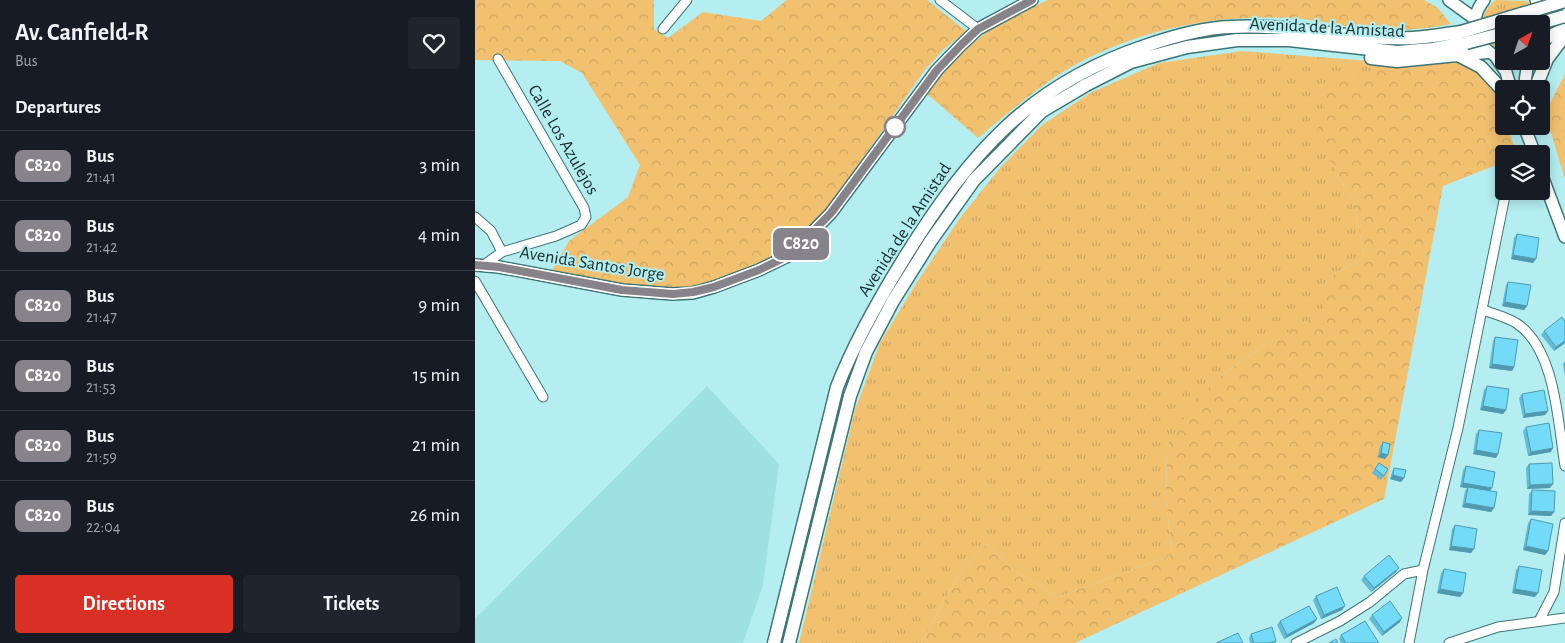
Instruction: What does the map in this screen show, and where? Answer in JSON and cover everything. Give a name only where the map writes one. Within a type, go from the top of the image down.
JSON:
[{"type":"main road","name":"Avenida Santos Jorge","points":[[480,265],[622,290],[673,294],[700,291],[759,270],[790,255],[831,213],[937,70],[978,29],[1032,0]]},
{"type":"main road","points":[[1449,0],[1475,19]]},
{"type":"main road","points":[[1484,0],[1479,6],[1475,19],[1477,36],[1495,55]]},
{"type":"main road","points":[[1536,0],[1544,15]]},
{"type":"main road","name":"Avenida de la Amistad","points":[[789,643],[850,396],[866,352],[893,301],[930,242],[974,180],[1042,111],[1086,85],[1131,62],[1187,47],[1237,40],[1289,40],[1397,52],[1433,49],[1565,1]]},
{"type":"main road","points":[[1550,20],[1565,16]]},
{"type":"main road","name":"Avenida de la Amistad","points":[[774,643],[837,387],[847,362],[873,309],[933,213],[969,164],[1002,129],[1031,103],[1073,76],[1114,56],[1166,38],[1229,26],[1283,27],[1397,37],[1463,38],[1495,34]]},
{"type":"main road","points":[[1550,37],[1565,30]]},
{"type":"main road","points":[[1539,80],[1547,59],[1565,35]]},
{"type":"main road","points":[[1237,40],[1308,51],[1397,61],[1458,55],[1495,56]]},
{"type":"main road","points":[[1458,55],[1481,67],[1495,82]]},
{"type":"main road","points":[[1550,197],[1565,237]]},
{"type":"street","points":[[663,29],[687,0]]},
{"type":"street","points":[[940,0],[978,29]]},
{"type":"street","name":"Calle Los Azulejos","points":[[480,265],[502,252],[556,236],[581,225],[586,217],[584,208],[498,59]]},
{"type":"street","points":[[1409,643],[1423,570],[1459,428],[1505,200]]},
{"type":"street","points":[[475,217],[491,231],[502,252]]},
{"type":"street","points":[[475,281],[543,398]]},
{"type":"street","points":[[1483,310],[1517,323],[1533,341],[1546,364],[1555,397],[1565,466]]},
{"type":"street","points":[[1540,619],[1554,592],[1565,523]]},
{"type":"street","points":[[1295,643],[1340,621],[1370,602],[1404,574],[1423,570]]},
{"type":"street","points":[[1449,643],[1498,627],[1540,619],[1565,618]]},
{"type":"shaded area","points":[[707,386],[779,464],[763,585],[743,643],[475,643],[475,619]]},
{"type":"green space","points":[[475,0],[654,0],[654,29],[668,38],[703,12],[761,21],[787,0],[927,0],[966,31],[943,50],[924,71],[826,211],[784,251],[758,266],[703,287],[640,288],[551,272],[569,241],[628,197],[640,165],[582,73],[560,61],[475,60]]},
{"type":"green space","points":[[1048,0],[1424,0],[1438,8],[1451,24],[1412,30],[1382,31],[1301,19],[1238,18],[1175,28],[1115,46],[1086,59],[1048,82],[978,138],[926,93],[964,50],[1004,19]]},
{"type":"green space","points":[[1496,0],[1527,1],[1534,7],[1537,15],[1495,15],[1495,46],[1485,35],[1483,28],[1483,20],[1489,6]]},
{"type":"green space","points":[[1242,51],[1395,63],[1335,171],[1354,201],[1364,258],[1327,278],[1324,312],[1268,343],[1219,377],[1167,446],[1166,499],[1172,555],[1058,597],[1011,568],[987,544],[959,574],[921,643],[799,643],[855,410],[880,343],[917,282],[960,218],[1000,168],[1042,125],[1090,93],[1159,63]]},
{"type":"green space","points":[[1457,60],[1477,72],[1495,91],[1495,135],[1511,135],[1513,145],[1495,145],[1495,166],[1443,186],[1384,499],[1075,643],[921,643],[959,574],[987,544],[1011,568],[1058,597],[1172,555],[1166,499],[1167,446],[1195,400],[1219,377],[1268,343],[1323,312],[1327,278],[1364,258],[1354,201],[1335,171],[1317,133],[1330,84],[1395,63]]},
{"type":"green space","points":[[1565,74],[1565,179],[1550,130],[1550,103]]},
{"type":"building","points":[[1517,234],[1539,238],[1536,259],[1513,255]]},
{"type":"building","points":[[1508,282],[1531,285],[1527,306],[1505,302]]},
{"type":"building","points":[[1562,317],[1565,321],[1565,341],[1556,347],[1544,331]]},
{"type":"building","points":[[1495,337],[1518,340],[1514,367],[1492,364]]},
{"type":"building","points":[[1487,386],[1509,389],[1506,410],[1483,406]]},
{"type":"building","points":[[1544,390],[1548,411],[1525,414],[1522,394]]},
{"type":"building","points":[[1549,423],[1553,448],[1531,452],[1526,427]]},
{"type":"building","points":[[1479,430],[1502,433],[1498,454],[1476,450]]},
{"type":"building","points":[[1383,442],[1390,444],[1388,455],[1381,453]]},
{"type":"building","points":[[1379,463],[1388,469],[1384,476],[1375,469]]},
{"type":"building","points":[[1552,463],[1553,484],[1530,485],[1529,464]]},
{"type":"building","points":[[1466,466],[1495,472],[1492,488],[1463,483]]},
{"type":"building","points":[[1394,468],[1406,470],[1404,478],[1393,475]]},
{"type":"building","points":[[1468,487],[1497,492],[1494,508],[1465,503]]},
{"type":"building","points":[[1532,490],[1555,491],[1554,512],[1531,511]]},
{"type":"building","points":[[1531,519],[1553,524],[1548,551],[1526,546]]},
{"type":"building","points":[[1455,525],[1477,529],[1474,549],[1451,546]]},
{"type":"building","points":[[1389,555],[1399,568],[1374,588],[1364,576]]},
{"type":"building","points":[[1519,566],[1542,570],[1538,593],[1515,589]]},
{"type":"building","points":[[1444,569],[1466,573],[1463,593],[1440,589]]},
{"type":"building","points":[[1337,587],[1345,606],[1324,615],[1316,596]]},
{"type":"building","points":[[1390,601],[1402,618],[1384,632],[1372,615]]},
{"type":"building","points":[[1309,606],[1317,619],[1287,635],[1280,621]]},
{"type":"building","points":[[1365,621],[1379,643],[1346,643],[1341,635]]},
{"type":"building","points":[[1272,627],[1276,641],[1254,643],[1251,634]]},
{"type":"building","points":[[1238,633],[1243,643],[1216,643]]},
{"type":"building","points":[[1336,639],[1338,643],[1329,643]]},
{"type":"bus line","name":"C820","points":[[475,265],[499,267],[622,290],[673,294],[714,287],[759,270],[790,255],[831,213],[937,70],[961,45],[978,29],[1032,0]]}]
